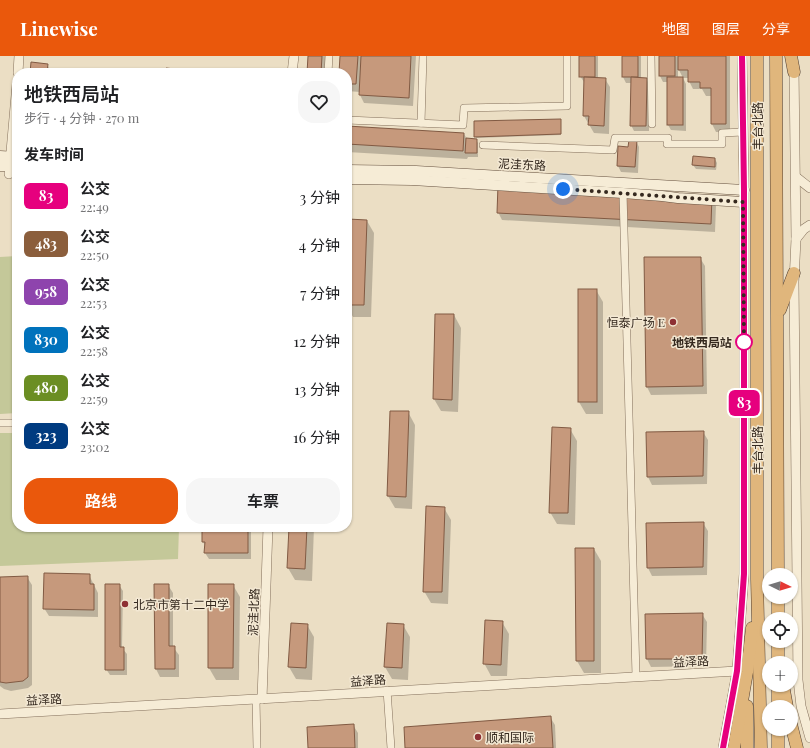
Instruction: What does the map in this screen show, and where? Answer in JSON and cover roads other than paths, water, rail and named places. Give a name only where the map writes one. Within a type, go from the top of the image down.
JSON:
[{"type":"highway","points":[[749,56],[757,98]]},
{"type":"highway","name":"丰台北路","points":[[757,56],[757,579],[761,748]]},
{"type":"highway","name":"丰台北路","points":[[776,56],[778,568]]},
{"type":"highway","points":[[791,56],[794,72]]},
{"type":"highway","points":[[777,317],[794,273]]},
{"type":"highway","points":[[730,748],[757,579]]},
{"type":"highway","points":[[742,672],[747,748]]},
{"type":"highway","points":[[778,736],[778,748]]},
{"type":"highway","points":[[794,736],[798,748]]},
{"type":"main road","points":[[0,156],[11,164]]},
{"type":"main road","name":"泥洼东路","points":[[352,170],[416,171],[744,190]]},
{"type":"main road","name":"泥洼东路","points":[[352,179],[412,180],[743,202]]},
{"type":"main road","points":[[662,196],[717,197],[720,194],[717,189]]},
{"type":"street","points":[[18,68],[19,56]]},
{"type":"street","points":[[293,68],[294,56]]},
{"type":"street","points":[[328,68],[329,56]]},
{"type":"street","points":[[421,123],[423,56]]},
{"type":"street","points":[[352,120],[463,125],[464,108],[567,106],[567,56]]},
{"type":"street","points":[[651,56],[652,124]]},
{"type":"street","name":"丰台北路","points":[[742,56],[744,190],[744,574],[742,672]]},
{"type":"street","points":[[794,56],[796,178],[796,240],[794,273],[798,680],[801,706],[810,738]]},
{"type":"street","points":[[484,145],[613,150],[616,138],[668,138],[667,144],[722,144],[722,133],[743,132]]},
{"type":"street","points":[[11,164],[12,151]]},
{"type":"street","points":[[796,178],[810,188]]},
{"type":"street","points":[[623,193],[636,676]]},
{"type":"street","points":[[796,240],[804,229],[810,225]]},
{"type":"street","points":[[0,423],[12,423]]},
{"type":"street","name":"泥洼北路","points":[[259,699],[268,532]]},
{"type":"street","name":"益泽路","points":[[0,714],[387,690],[636,676],[742,672]]},
{"type":"street","points":[[387,690],[391,748]]},
{"type":"street","points":[[257,748],[259,699]]},
{"type":"place","name":"恒泰广场 E","points":[[673,322]]},
{"type":"place","name":"地铁西局站","points":[[744,342]]},
{"type":"place","name":"北京市第十二中学","points":[[125,604]]},
{"type":"place","name":"顺和国际","points":[[478,737]]}]
